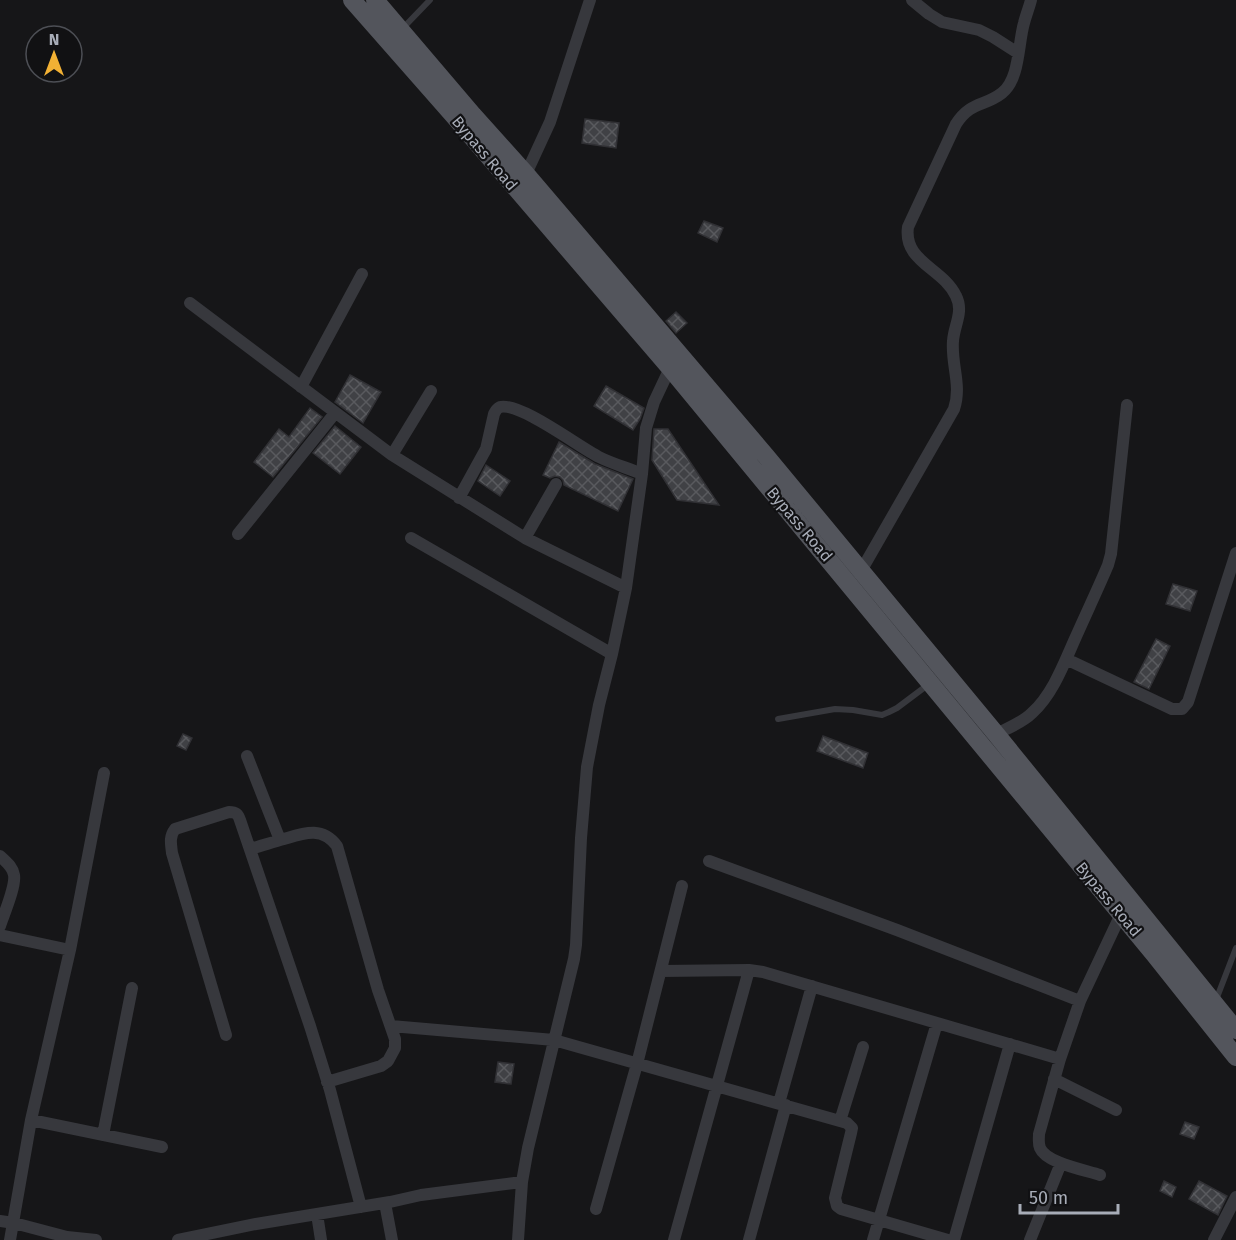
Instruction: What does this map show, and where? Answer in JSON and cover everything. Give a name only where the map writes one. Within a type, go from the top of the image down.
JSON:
[{"type":"main road","name":"Bypass Road","points":[[351,0],[454,116],[670,368],[1121,914],[1236,1057]]},
{"type":"main road","name":"Bypass Road","points":[[375,0],[766,456],[996,734],[1236,1030]]},
{"type":"street","points":[[526,174],[550,122],[590,0]]},
{"type":"street","points":[[912,0],[942,21],[979,30],[1018,53]]},
{"type":"street","points":[[861,571],[958,399],[952,348],[959,318],[956,296],[943,278],[914,254],[907,237],[908,227],[962,115],[970,108],[992,100],[1009,86],[1015,72],[1023,23],[1030,0]]},
{"type":"street","points":[[301,387],[362,274]]},
{"type":"street","points":[[190,303],[392,455],[525,538],[626,588]]},
{"type":"street","points":[[518,1240],[522,1182],[528,1148],[576,945],[582,816],[587,767],[626,588],[642,474],[645,428],[670,368]]},
{"type":"street","points":[[392,455],[430,391]]},
{"type":"street","points":[[996,734],[1030,716],[1049,693],[1108,565],[1127,405]]},
{"type":"street","points":[[459,498],[486,449],[494,414],[496,409],[501,407],[528,414],[601,458],[642,474]]},
{"type":"street","points":[[238,534],[335,412]]},
{"type":"street","points":[[525,538],[556,484]]},
{"type":"street","points":[[411,538],[612,654]]},
{"type":"street","points":[[1066,659],[1172,709],[1182,709],[1188,702],[1236,554]]},
{"type":"street","points":[[247,756],[280,840]]},
{"type":"street","points":[[9,1240],[14,1223],[31,1120],[70,950],[104,773]]},
{"type":"street","points":[[226,1035],[172,853],[171,838],[175,829],[234,812],[238,814],[310,1026],[361,1206]]},
{"type":"street","points":[[250,849],[309,832],[319,833],[331,839],[337,846],[378,990],[395,1039],[395,1048],[388,1061],[381,1066],[327,1082]]},
{"type":"street","points":[[0,856],[11,867],[14,884],[0,926]]},
{"type":"street","points":[[709,861],[897,930],[1080,1001]]},
{"type":"street","points":[[596,1209],[637,1064],[682,885]]},
{"type":"street","points":[[1100,1174],[1051,1159],[1043,1153],[1039,1143],[1039,1134],[1060,1059],[1080,1001],[1121,914]]},
{"type":"street","points":[[0,935],[70,950]]},
{"type":"street","points":[[661,971],[748,970],[763,972],[1060,1059]]},
{"type":"street","points":[[674,1240],[748,970]]},
{"type":"street","points":[[748,1240],[812,986]]},
{"type":"street","points":[[103,1135],[132,988]]},
{"type":"street","points":[[873,1240],[937,1023]]},
{"type":"street","points":[[391,1026],[554,1041],[840,1121],[852,1128],[835,1198],[837,1206],[948,1240]]},
{"type":"street","points":[[954,1240],[1010,1044]]},
{"type":"street","points":[[840,1121],[863,1047]]},
{"type":"street","points":[[1054,1079],[1116,1110]]},
{"type":"street","points":[[31,1120],[162,1147]]},
{"type":"street","points":[[1030,1240],[1061,1163]]},
{"type":"street","points":[[178,1240],[421,1195],[522,1182]]},
{"type":"street","points":[[1214,1240],[1236,1197]]},
{"type":"street","points":[[385,1203],[392,1240]]},
{"type":"street","points":[[317,1214],[321,1240]]},
{"type":"street","points":[[0,1221],[67,1237],[96,1240]]},
{"type":"street","points":[[245,1227],[246,1240]]},
{"type":"lane","points":[[401,31],[430,0]]},
{"type":"lane","points":[[778,719],[835,709],[882,714],[897,708],[931,683]]},
{"type":"lane","points":[[1214,1003],[1236,948]]},
{"type":"building","points":[[585,119],[619,123],[616,148],[582,143]]},
{"type":"building","points":[[704,221],[723,228],[717,242],[698,233]]},
{"type":"building","points":[[676,312],[687,323],[676,333],[666,321]]},
{"type":"building","points":[[350,375],[381,392],[363,423],[335,402]]},
{"type":"building","points":[[606,386],[644,408],[633,430],[594,406]]},
{"type":"building","points":[[310,408],[322,417],[273,477],[254,462],[279,429],[289,437]]},
{"type":"building","points":[[335,426],[361,447],[340,474],[313,453]]},
{"type":"building","points":[[654,429],[668,429],[719,505],[677,500],[652,460]]},
{"type":"building","points":[[559,442],[595,464],[633,479],[618,511],[564,485],[560,477],[550,478],[543,475]]},
{"type":"building","points":[[486,465],[510,481],[500,496],[478,481]]},
{"type":"building","points":[[1173,584],[1197,591],[1190,611],[1166,604]]},
{"type":"building","points":[[1156,639],[1170,646],[1149,689],[1134,682]]},
{"type":"building","points":[[183,734],[192,738],[186,750],[177,746]]},
{"type":"building","points":[[823,736],[868,753],[863,768],[817,751]]},
{"type":"building","points":[[498,1062],[514,1064],[511,1084],[495,1082]]},
{"type":"building","points":[[1185,1122],[1199,1127],[1194,1139],[1180,1134]]},
{"type":"building","points":[[1164,1181],[1176,1187],[1172,1197],[1160,1191]]},
{"type":"building","points":[[1199,1181],[1227,1196],[1218,1215],[1189,1199]]}]
